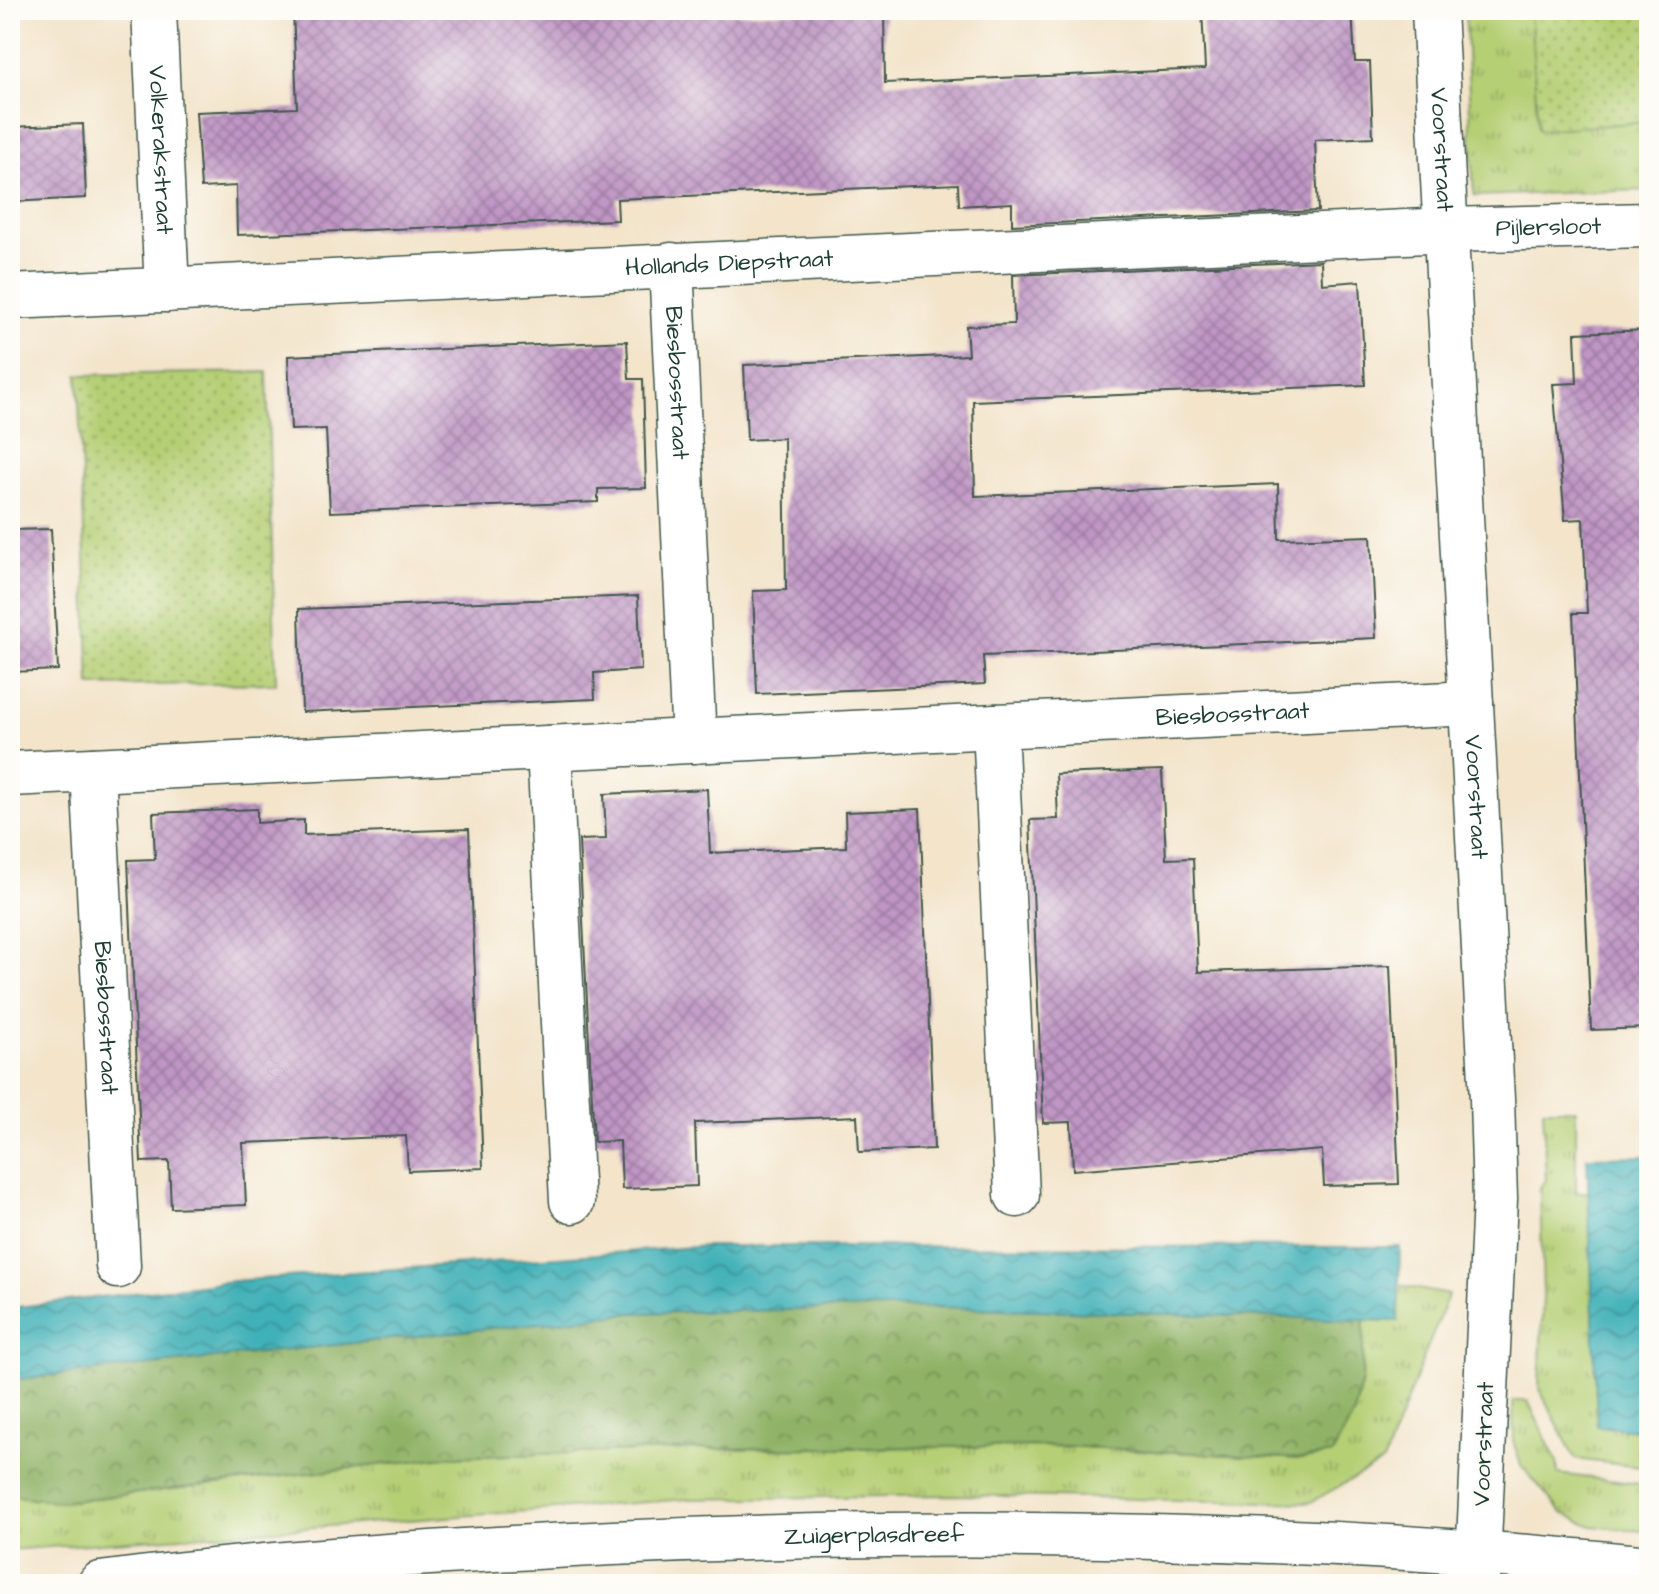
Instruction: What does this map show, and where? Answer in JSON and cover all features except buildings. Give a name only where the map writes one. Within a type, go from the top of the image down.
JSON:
[{"type":"street","name":"Volkerakstraat","points":[[154,10],[167,290]]},
{"type":"street","name":"Voorstraat","points":[[1434,10],[1448,230],[1495,1199],[1479,1568]]},
{"type":"street","name":"Pijlersloot","points":[[1448,230],[1649,225]]},
{"type":"street","name":"Hollands Diepstraat","points":[[10,297],[1448,230]]},
{"type":"street","name":"Biesbosstraat","points":[[671,265],[694,741]]},
{"type":"street","name":"Biesbosstraat","points":[[10,774],[1471,703]]},
{"type":"street","points":[[995,726],[1017,1195]]},
{"type":"street","points":[[549,748],[572,1201]]},
{"type":"street","name":"Biesbosstraat","points":[[93,770],[118,1266]]},
{"type":"street","name":"Zuigerplasdreef","points":[[100,1584],[390,1554],[793,1535],[1136,1535],[1479,1568],[1649,1568]]},
{"type":"green space","points":[[1465,10],[1649,10],[1649,190],[1474,196]]},
{"type":"green space","points":[[1530,10],[1649,10],[1649,122],[1538,130]]},
{"type":"green space","points":[[267,372],[276,683],[90,686],[78,375]]},
{"type":"green space","points":[[1543,1109],[1576,1109],[1576,1192],[1589,1192],[1597,1426],[1649,1431],[1649,1468],[1575,1459],[1539,1388],[1543,1296],[1540,1188],[1546,1180]]},
{"type":"green space","points":[[1399,1285],[1448,1295],[1383,1462],[1309,1503],[956,1495],[688,1499],[10,1550],[10,1495],[62,1502],[446,1457],[706,1449],[1064,1446],[1302,1459],[1332,1454],[1354,1414],[1362,1380],[1364,1320],[1398,1321]]},
{"type":"green space","points":[[937,1307],[1364,1320],[1362,1380],[1354,1414],[1332,1454],[1302,1459],[1064,1446],[706,1449],[446,1457],[62,1502],[10,1495],[10,1380],[632,1313]]},
{"type":"green space","points":[[1513,1401],[1528,1401],[1557,1462],[1558,1474],[1649,1485],[1649,1532],[1592,1526],[1562,1513],[1521,1465],[1514,1444]]},
{"type":"water","points":[[1649,1156],[1649,1431],[1597,1426],[1587,1157]]},
{"type":"water","points":[[707,1246],[1400,1247],[1398,1321],[937,1307],[632,1313],[10,1380],[10,1308],[233,1281]]}]
